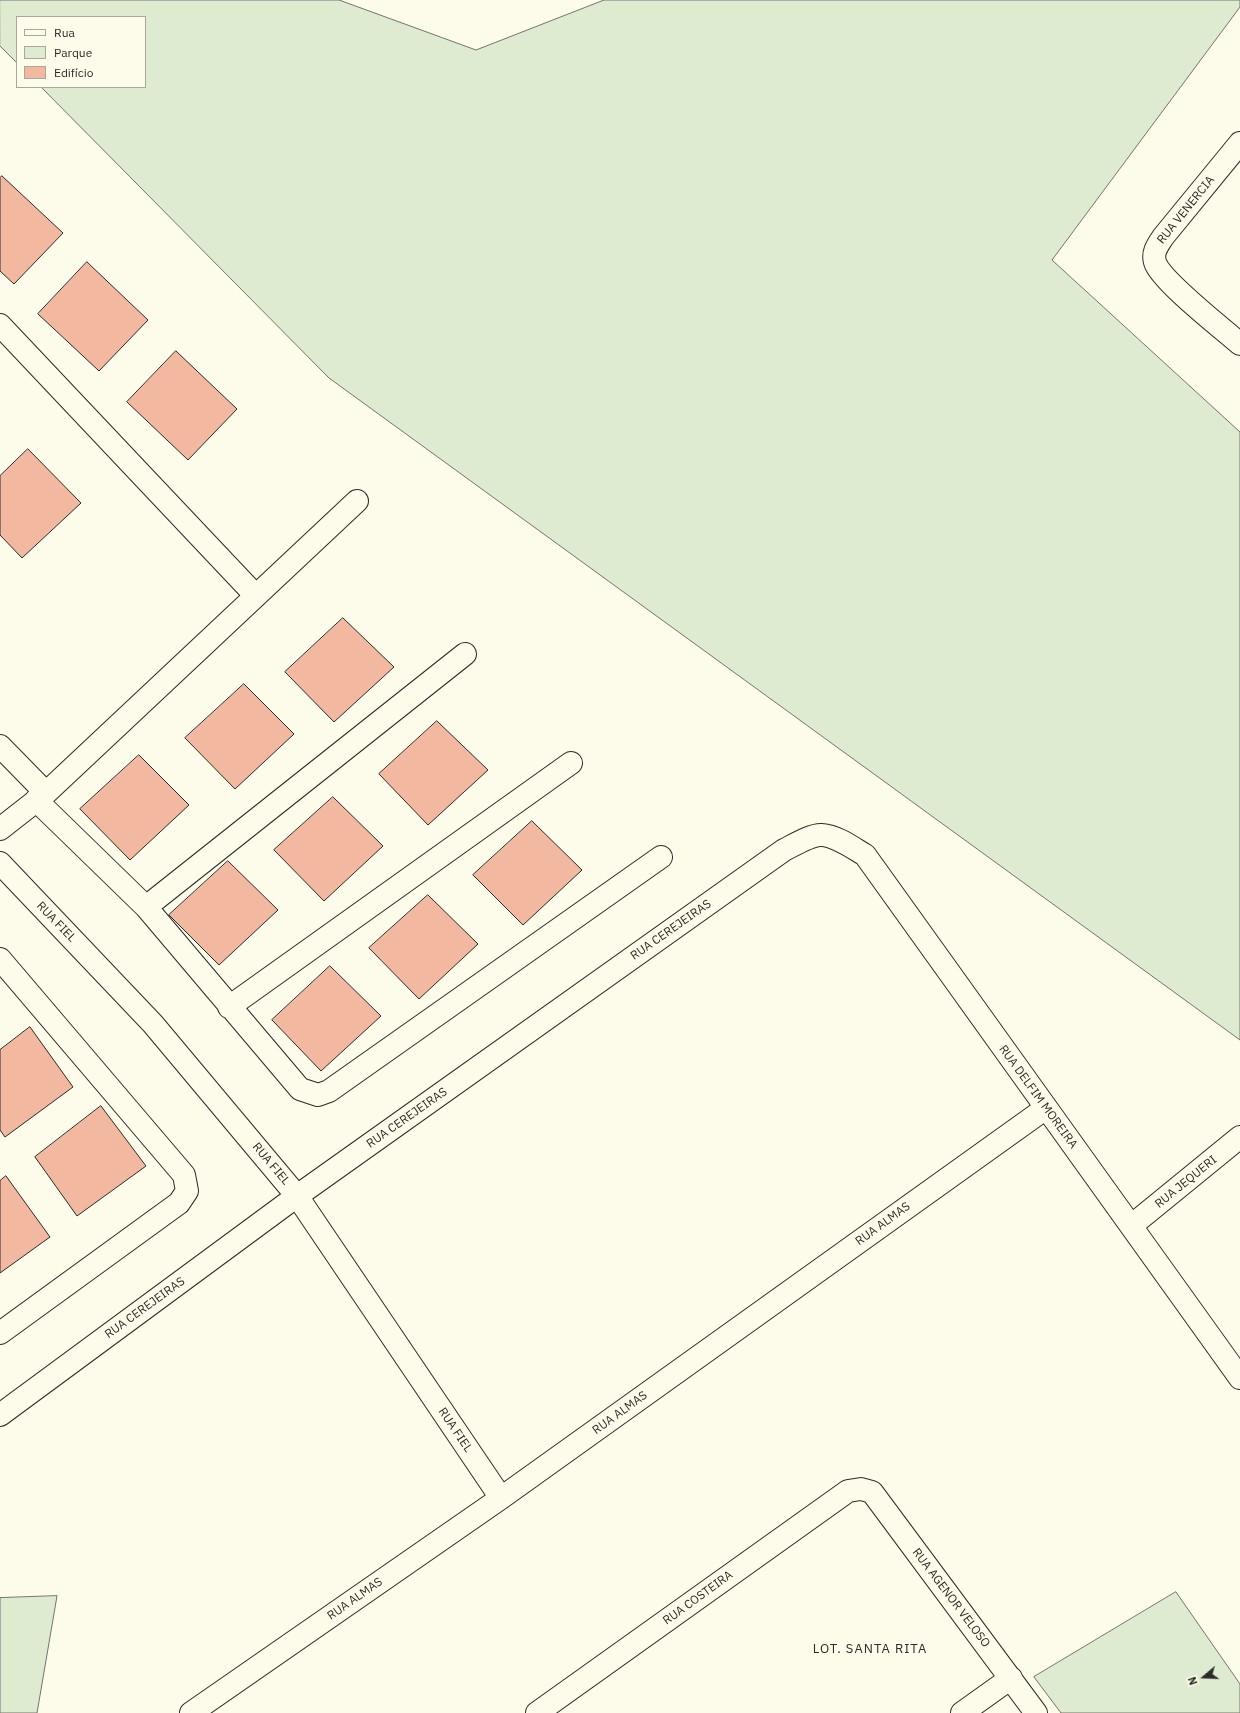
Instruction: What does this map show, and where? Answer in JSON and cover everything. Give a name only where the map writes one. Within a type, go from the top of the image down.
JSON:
[{"type":"street","name":"RUA VENERCIA","points":[[1240,143],[1163,237],[1155,249],[1155,262],[1164,278],[1240,344]]},
{"type":"street","points":[[0,325],[256,596]]},
{"type":"street","points":[[0,829],[41,796],[357,501]]},
{"type":"street","points":[[146,907],[465,654]]},
{"type":"street","points":[[0,746],[41,796],[146,907],[229,1007],[300,1089],[318,1095],[329,1092],[661,857]]},
{"type":"street","points":[[229,1007],[571,763]]},
{"type":"street","name":"RUA DELFIM MOREIRA","points":[[822,835],[847,843],[865,855],[1240,1378]]},
{"type":"street","name":"RUA CEREJEIRAS","points":[[0,1415],[297,1196],[784,850],[802,840],[822,835]]},
{"type":"street","name":"RUA FIEL","points":[[0,863],[153,1024],[297,1196],[501,1498]]},
{"type":"street","points":[[0,960],[184,1175],[187,1191],[179,1203],[0,1333]]},
{"type":"street","name":"RUA ALMAS","points":[[190,1713],[501,1498],[1046,1108]]},
{"type":"street","name":"RUA JEQUERI","points":[[1131,1226],[1240,1137]]},
{"type":"street","name":"RUA AGENOR VELOSO","points":[[861,1489],[872,1492],[1036,1713]]},
{"type":"street","name":"RUA COSTEIRA","points":[[537,1713],[848,1491],[861,1489]]},
{"type":"street","points":[[962,1713],[1011,1678]]},
{"type":"green space","points":[[0,0],[339,0],[476,50],[604,0],[1240,0],[1240,7],[1052,260],[1240,432],[1240,1040],[329,378],[42,88],[146,88],[146,16],[16,16],[16,62],[0,46]]},
{"type":"green space","points":[[1176,1592],[1240,1684],[1240,1713],[1061,1713],[1034,1677]]},
{"type":"green space","points":[[57,1596],[37,1713],[0,1713],[0,1598]]},
{"type":"building","points":[[2,176],[63,233],[14,284],[0,271],[0,178]]},
{"type":"building","points":[[87,262],[148,320],[99,371],[38,314]]},
{"type":"building","points":[[176,351],[237,409],[188,460],[127,402]]},
{"type":"building","points":[[28,449],[81,503],[22,558],[0,535],[0,476]]},
{"type":"building","points":[[343,618],[394,667],[334,722],[285,672]]},
{"type":"building","points":[[244,684],[294,734],[235,789],[185,738]]},
{"type":"building","points":[[437,721],[488,770],[428,825],[379,774]]},
{"type":"building","points":[[139,755],[189,805],[130,860],[80,809]]},
{"type":"building","points":[[333,797],[383,846],[324,901],[274,850]]},
{"type":"building","points":[[532,821],[582,870],[523,925],[473,875]]},
{"type":"building","points":[[228,861],[278,910],[219,965],[169,915]]},
{"type":"building","points":[[428,895],[478,944],[419,999],[369,948]]},
{"type":"building","points":[[330,966],[381,1016],[321,1071],[272,1020]]},
{"type":"building","points":[[30,1027],[73,1087],[5,1137],[0,1130],[0,1050]]},
{"type":"building","points":[[101,1106],[146,1166],[77,1216],[35,1157]]},
{"type":"building","points":[[6,1176],[50,1237],[0,1273],[0,1181]]},
{"type":"district","name":"LOT. SANTA RITA","points":[[870,1649]]}]
